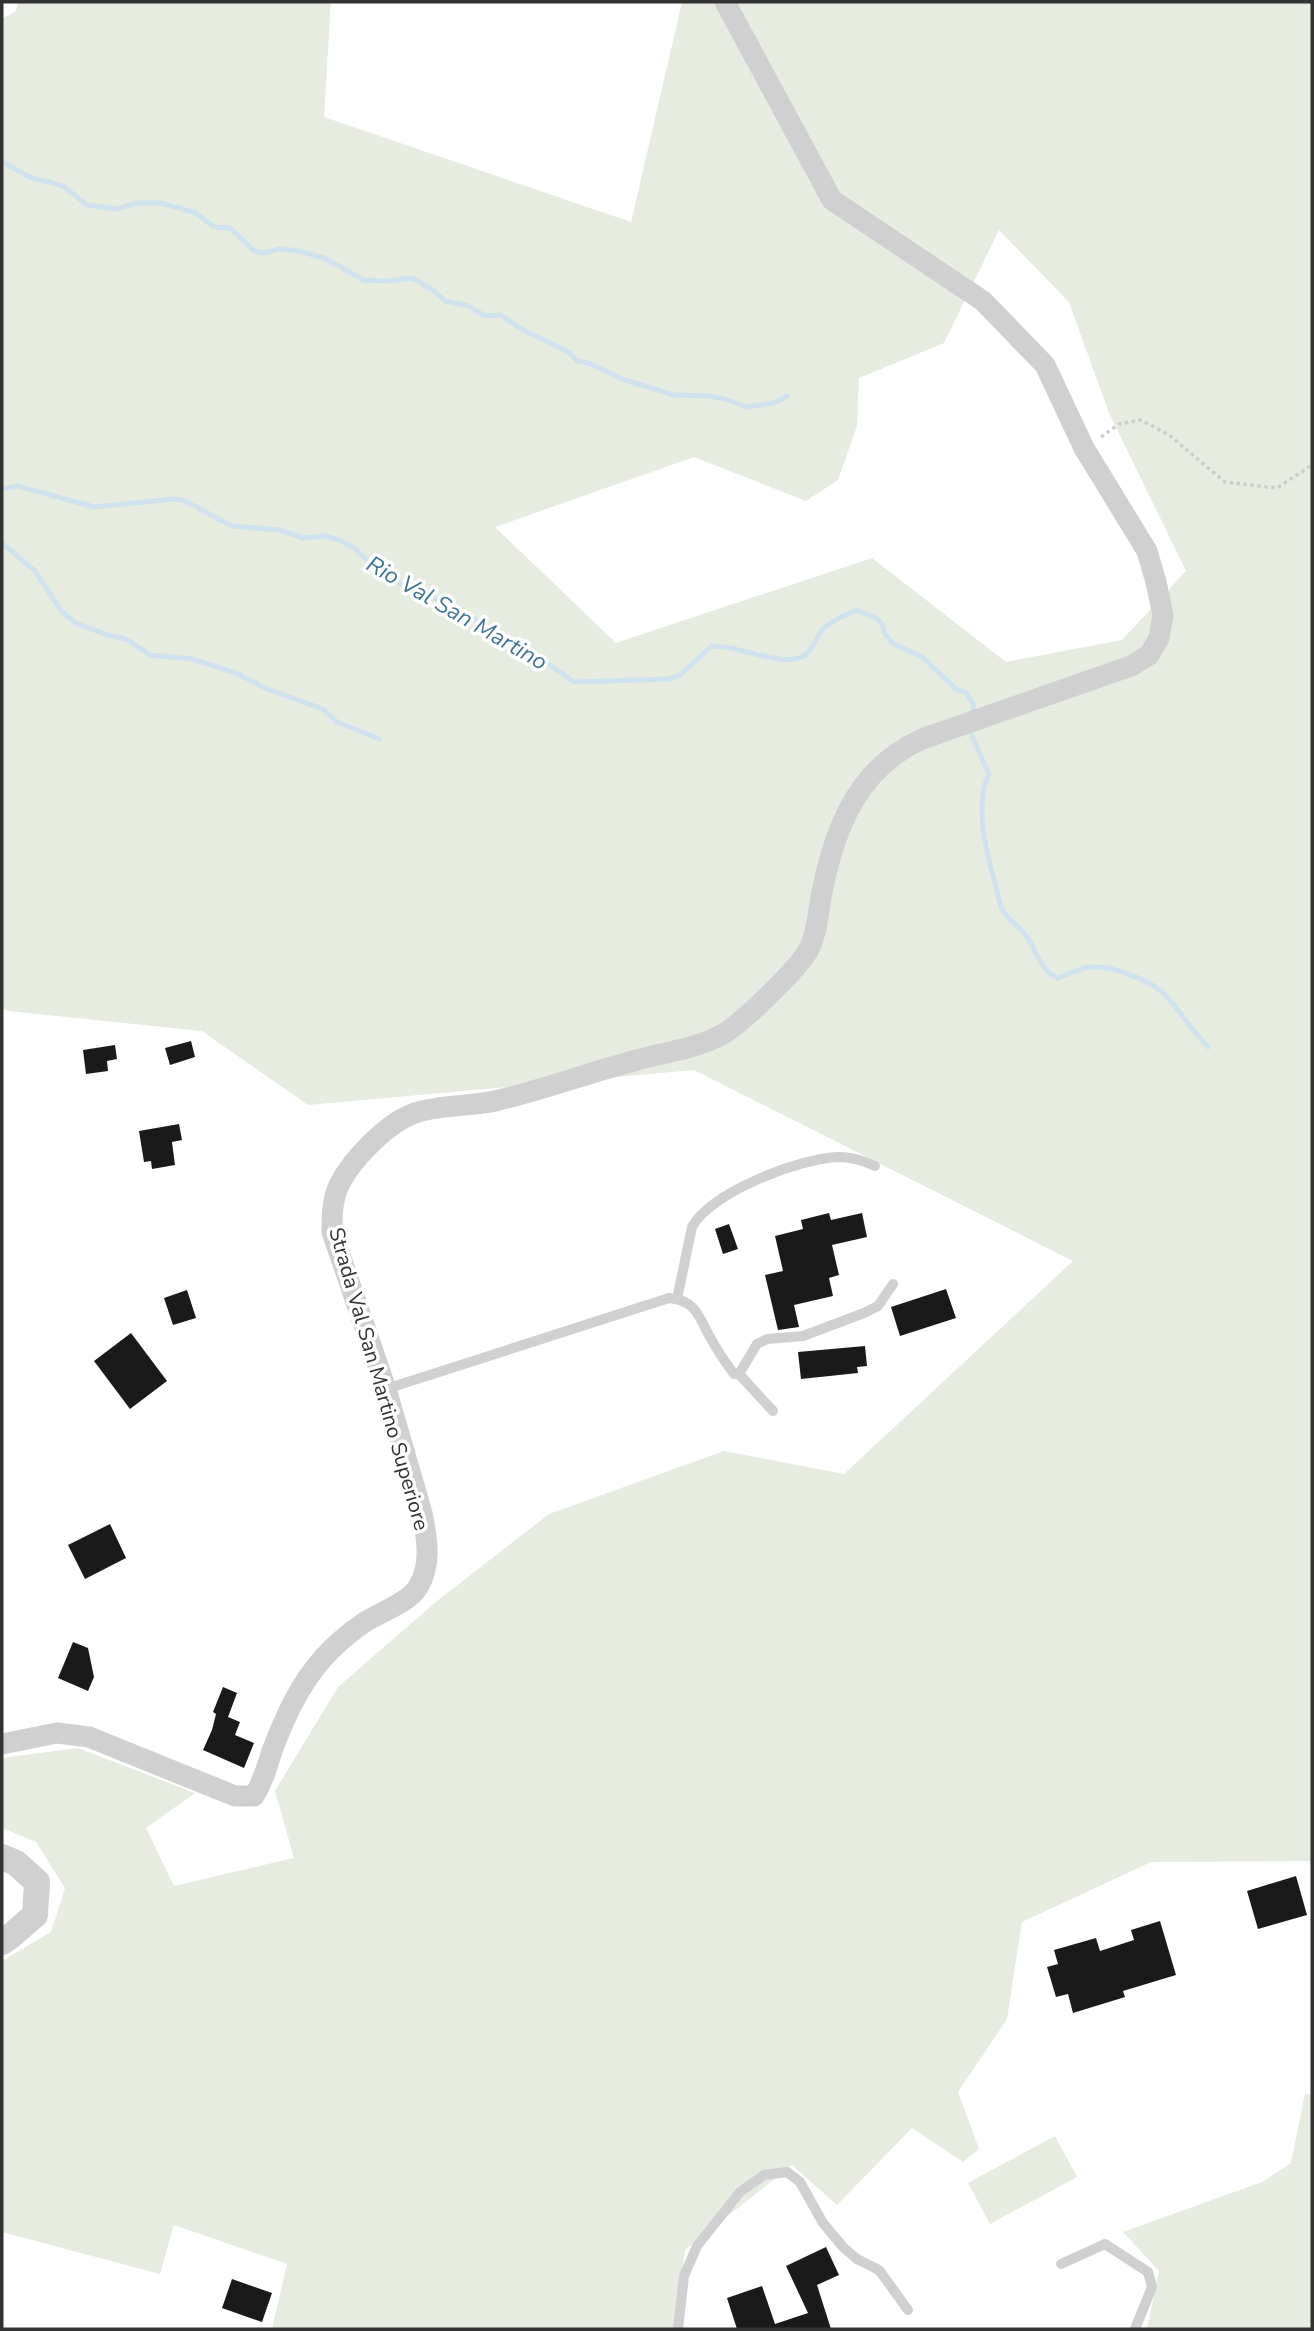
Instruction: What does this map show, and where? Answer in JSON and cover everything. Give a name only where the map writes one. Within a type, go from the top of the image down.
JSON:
[{"type":"street","name":"Strada Val San Martino Superiore","points":[[2,1744],[57,1733],[89,1737],[235,1796],[254,1796],[263,1782],[287,1715],[303,1684],[339,1642],[418,1588],[427,1555],[424,1523],[386,1389],[332,1232],[332,1208],[338,1186],[361,1153],[399,1122],[414,1114],[499,1100],[640,1059],[699,1045],[724,1034],[799,965],[809,949],[815,932],[830,851],[863,785],[888,758],[905,746],[922,739],[1131,666],[1149,655],[1159,638],[1163,615],[1147,551],[1084,448],[1045,365],[983,301],[832,200],[725,2]]},
{"type":"street","points":[[2,1857],[16,1863],[37,1882],[35,1915],[2,1942]]},
{"type":"lane","points":[[677,1299],[692,1227],[698,1216],[727,1194],[775,1173],[827,1159],[854,1159],[875,1167]]},
{"type":"lane","points":[[739,1374],[757,1344],[767,1339],[803,1336],[878,1307],[893,1284]]},
{"type":"lane","points":[[386,1389],[669,1298],[682,1300],[692,1306],[702,1318],[708,1334],[734,1374],[739,1374],[773,1411]]},
{"type":"lane","points":[[678,2329],[684,2276],[697,2246],[740,2192],[764,2175],[787,2172],[800,2182],[823,2222],[843,2247],[857,2259],[879,2270],[908,2310]]},
{"type":"lane","points":[[1061,2264],[1105,2244],[1148,2272],[1152,2287],[1135,2329]]},
{"type":"path","points":[[1084,448],[1119,424],[1141,419],[1169,435],[1225,482],[1277,488],[1312,466]]},
{"type":"shaded area","points":[[18,2],[331,2],[324,117],[631,222],[682,2],[1312,2],[1312,1861],[1151,1862],[1022,1922],[1007,2019],[958,2092],[979,2149],[963,2162],[912,2128],[837,2205],[792,2165],[685,2250],[674,2329],[272,2329],[287,2264],[174,2225],[160,2274],[2,2232],[2,1961],[51,1932],[65,1888],[36,1842],[2,1828],[2,1758],[78,1748],[195,1793],[146,1828],[174,1886],[294,1858],[275,1791],[338,1687],[437,1601],[549,1514],[724,1451],[844,1474],[1073,1261],[694,1070],[308,1105],[202,1031],[8,1011],[2,1008],[2,19],[16,11]],"holes":[[[999,230],[1069,302],[1109,413],[1186,571],[1122,640],[1006,662],[872,558],[616,643],[495,527],[694,457],[806,501],[838,480],[857,426],[859,378],[944,343]]]},
{"type":"shaded area","points":[[1305,2094],[1312,2094],[1312,2329],[1147,2329],[1159,2271],[1123,2232],[1262,2182],[1291,2163]]},
{"type":"shaded area","points":[[1055,2136],[1077,2177],[990,2224],[968,2183]]},
{"type":"building","points":[[191,1041],[195,1057],[170,1065],[165,1048]]},
{"type":"building","points":[[115,1045],[117,1059],[107,1061],[108,1071],[86,1074],[83,1050]]},
{"type":"building","points":[[179,1124],[182,1140],[172,1142],[175,1165],[152,1169],[151,1161],[144,1162],[139,1131]]},
{"type":"building","points":[[829,1213],[831,1220],[862,1213],[867,1237],[832,1245],[839,1275],[829,1278],[833,1296],[794,1305],[799,1327],[778,1330],[765,1275],[783,1271],[775,1236],[803,1229],[801,1220]]},
{"type":"building","points":[[729,1224],[738,1249],[723,1254],[715,1229]]},
{"type":"building","points":[[946,1289],[956,1318],[900,1336],[891,1307]]},
{"type":"building","points":[[187,1290],[196,1318],[173,1325],[164,1298]]},
{"type":"building","points":[[131,1333],[167,1381],[130,1409],[94,1361]]},
{"type":"building","points":[[865,1346],[867,1366],[857,1367],[858,1373],[801,1379],[798,1352]]},
{"type":"building","points":[[110,1524],[126,1558],[85,1579],[68,1545]]},
{"type":"building","points":[[73,1642],[88,1648],[94,1677],[88,1691],[58,1678]]},
{"type":"building","points":[[223,1687],[237,1693],[228,1717],[240,1722],[235,1735],[254,1743],[244,1768],[203,1750],[212,1730],[216,1714],[213,1712]]},
{"type":"building","points":[[1296,1876],[1307,1915],[1258,1929],[1247,1891]]},
{"type":"building","points":[[1160,1921],[1176,1975],[1123,1991],[1125,1997],[1073,2013],[1068,1994],[1056,1997],[1047,1967],[1058,1964],[1054,1950],[1096,1938],[1100,1951],[1134,1940],[1131,1930]]},
{"type":"building","points":[[826,2247],[839,2275],[817,2285],[831,2329],[737,2329],[727,2298],[762,2286],[775,2324],[808,2313],[786,2266]]},
{"type":"building","points":[[232,2279],[272,2293],[262,2322],[222,2308]]},
{"type":"waterway","points":[[2,162],[32,178],[63,186],[87,205],[117,209],[137,203],[160,203],[196,213],[214,227],[230,228],[254,251],[299,251],[324,258],[364,280],[412,278],[433,290],[445,301],[469,306],[485,316],[501,315],[523,330],[569,352],[577,361],[589,363],[622,379],[674,395],[709,396],[746,407],[774,403],[787,396]]},
{"type":"waterway","name":"Rio Val San Martino","points":[[2,489],[18,486],[94,507],[183,500],[232,526],[279,530],[304,538],[324,536],[339,540],[354,548],[386,577],[430,595],[489,627],[574,682],[669,679],[680,675],[712,646],[772,658],[795,659],[807,653],[826,626],[856,610],[876,618],[892,643],[922,657],[957,690],[965,692],[973,703],[973,711]]},
{"type":"waterway","points":[[2,543],[35,571],[62,612],[76,623],[126,639],[150,655],[192,659],[236,673],[267,689],[323,709],[337,722],[379,739]]},
{"type":"waterway","name":"Rio Val San Martino","points":[[971,734],[989,774],[984,789],[983,822],[1001,907],[1028,939],[1046,970],[1058,978],[1095,967],[1113,969],[1143,980],[1166,996],[1208,1047]]}]
